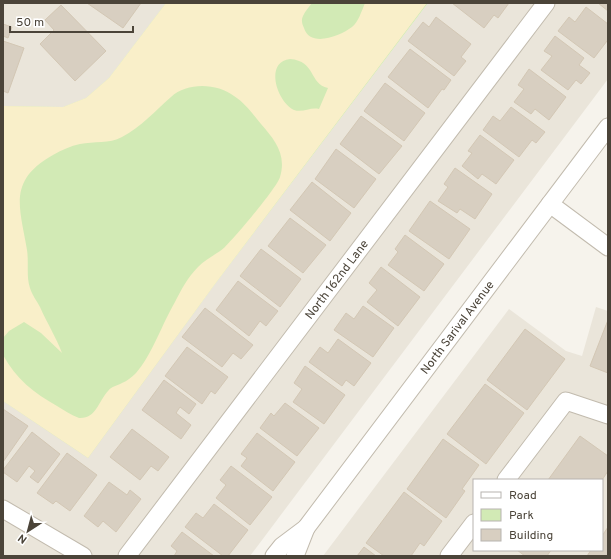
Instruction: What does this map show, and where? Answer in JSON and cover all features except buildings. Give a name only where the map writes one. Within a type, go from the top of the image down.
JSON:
[{"type":"street","name":"North 162nd Lane","points":[[127,556],[546,3]]},
{"type":"street","name":"North Sarival Avenue","points":[[295,556],[306,528],[608,127]]},
{"type":"street","points":[[550,204],[608,247]]},
{"type":"street","points":[[507,479],[566,401],[608,415]]},
{"type":"street","points":[[3,509],[83,556]]},
{"type":"street","points":[[449,556],[473,524]]},
{"type":"street","name":"North Sarival Avenue","points":[[274,556],[282,546],[306,528]]},
{"type":"shaded area","points":[[3,3],[166,3],[109,78],[86,98],[63,107],[3,106]]},
{"type":"shaded area","points":[[428,3],[608,3],[608,79],[250,556],[3,556],[3,401],[88,457],[215,284]]},
{"type":"shaded area","points":[[596,307],[608,311],[608,556],[323,556],[509,309],[566,351],[582,356]]},
{"type":"green space","points":[[166,3],[428,3],[215,284],[88,458],[3,401],[3,106],[63,107],[86,98],[109,78]]},
{"type":"sand","points":[[166,3],[312,3],[304,14],[302,24],[307,34],[312,38],[319,39],[333,37],[352,27],[358,19],[365,3],[427,3],[215,284],[88,458],[3,401],[3,355],[8,364],[26,385],[41,396],[79,418],[89,416],[93,413],[110,389],[129,379],[142,366],[188,279],[201,264],[225,247],[246,223],[272,191],[280,177],[282,169],[282,161],[275,141],[245,105],[227,92],[202,86],[185,89],[178,92],[142,124],[122,137],[112,141],[77,145],[53,155],[38,165],[29,175],[23,185],[20,196],[20,208],[27,250],[28,279],[30,288],[62,353],[41,333],[24,322],[9,331],[3,338],[3,106],[63,107],[86,98],[109,78]],"holes":[[[290,59],[298,61],[308,68],[322,86],[328,88],[319,109],[300,111],[294,110],[288,106],[278,91],[275,74],[277,67],[282,62]]]}]
